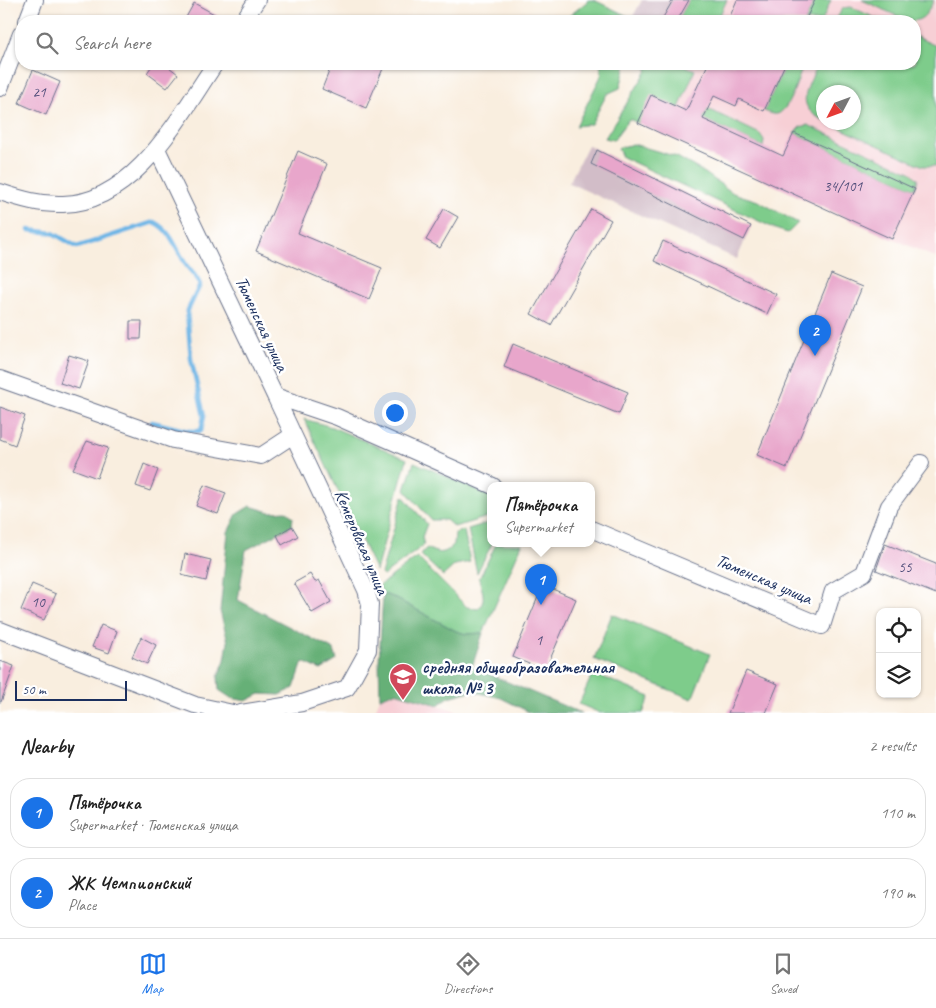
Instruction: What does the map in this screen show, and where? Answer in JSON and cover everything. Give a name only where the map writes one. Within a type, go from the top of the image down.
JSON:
[{"type":"street","points":[[29,15],[35,0]]},
{"type":"street","points":[[247,15],[257,0]]},
{"type":"street","points":[[0,88],[15,49]]},
{"type":"street","points":[[0,192],[28,201],[65,204],[91,199],[115,188],[138,170],[157,149],[210,70]]},
{"type":"street","name":"Тюменская улица","points":[[157,149],[274,396],[337,417],[487,483]]},
{"type":"street","points":[[0,379],[173,440],[261,456],[293,435]]},
{"type":"street","name":"Кемеровская улица","points":[[241,713],[302,703],[347,688],[368,650],[370,604],[366,590],[274,396]]},
{"type":"street","name":"Тюменская улица","points":[[595,531],[822,626],[832,591],[864,573],[889,506],[921,463]]},
{"type":"street","points":[[0,630],[195,705],[233,713]]},
{"type":"shaded area","points":[[642,0],[689,0],[680,15],[634,15]]},
{"type":"shaded area","points":[[702,0],[936,0],[936,258],[629,119],[659,70],[921,70],[921,15],[693,15]]},
{"type":"shaded area","points":[[588,145],[751,226],[737,259],[569,183]]},
{"type":"shaded area","name":"средняя общеобразовательная школа № 3","points":[[395,692],[463,713],[374,713],[380,698]]},
{"type":"green space","points":[[589,0],[594,0],[625,15],[570,15]]},
{"type":"green space","points":[[689,0],[727,0],[720,15],[680,15]]},
{"type":"green space","points":[[815,0],[831,0],[825,15],[808,15]]},
{"type":"green space","points":[[862,0],[934,0],[921,18],[921,15],[895,15]]},
{"type":"green space","points":[[851,7],[869,15],[839,15],[843,8]]},
{"type":"green space","points":[[921,39],[936,46],[936,166],[923,166],[844,130],[861,130],[861,85],[816,85],[816,116],[808,109],[805,96],[815,70],[921,70]]},
{"type":"green space","points":[[601,70],[624,70],[620,88],[607,94],[591,124],[576,126],[602,74]]},
{"type":"green space","points":[[647,70],[695,70],[679,108],[638,123],[629,119],[613,140],[605,138]]},
{"type":"green space","points":[[782,70],[802,70],[792,96],[780,113],[773,114],[764,111]]},
{"type":"green space","points":[[708,109],[760,134],[764,140],[763,147],[703,119]]},
{"type":"green space","points":[[808,125],[912,173],[918,179],[915,189],[794,133],[800,127]]},
{"type":"green space","points":[[633,144],[677,157],[705,173],[733,193],[758,201],[798,223],[788,233],[778,230],[622,157],[618,148]]},
{"type":"green space","points":[[304,419],[332,427],[407,459],[376,571]]},
{"type":"green space","points":[[414,462],[487,494],[487,517],[454,527],[446,520],[431,520],[405,490]]},
{"type":"green space","points":[[403,496],[427,524],[422,537],[424,545],[383,576],[381,574]]},
{"type":"green space","points":[[250,506],[270,512],[286,511],[293,517],[292,526],[246,550],[238,600],[334,650],[337,660],[321,670],[303,662],[294,688],[280,695],[260,694],[246,701],[231,698],[219,690],[218,677],[225,660],[228,642],[220,611],[228,532],[237,514]]},
{"type":"green space","points":[[487,523],[487,547],[490,547],[477,573],[468,529]]},
{"type":"green space","points":[[464,530],[470,562],[455,565],[443,576],[420,554],[427,548],[435,552],[445,552],[454,544],[455,533]]},
{"type":"green space","points":[[495,547],[521,547],[483,633],[466,634],[456,631],[393,597],[383,594],[379,586],[417,557],[467,607],[478,609],[483,598],[479,579]]},
{"type":"green space","points":[[383,594],[393,597],[456,631],[466,634],[483,633],[472,667],[581,713],[531,713],[501,698],[471,691],[449,697],[438,705],[395,692],[380,698],[379,661]]},
{"type":"green space","points":[[612,614],[710,654],[692,699],[594,659]]},
{"type":"green space","points":[[593,673],[650,697],[643,713],[600,713],[579,704]]},
{"type":"building","points":[[673,0],[689,0],[680,15],[664,15]]},
{"type":"building","points":[[737,0],[815,0],[808,15],[731,15]]},
{"type":"building","points":[[194,3],[216,15],[187,15]]},
{"type":"building","points":[[33,70],[60,82],[46,115],[19,103]]},
{"type":"building","points":[[149,70],[173,70],[178,74],[167,88],[147,73]]},
{"type":"building","points":[[330,70],[382,70],[366,108],[322,89]]},
{"type":"building","points":[[705,70],[782,70],[764,111],[739,99],[736,106],[714,96],[703,119],[783,156],[794,133],[915,189],[892,239],[638,123],[651,95],[686,111]]},
{"type":"building","points":[[597,150],[751,226],[744,240],[591,164]]},
{"type":"building","points":[[298,151],[327,164],[298,233],[382,268],[369,299],[256,251]]},
{"type":"building","points":[[444,209],[458,217],[440,248],[426,240]]},
{"type":"building","points":[[591,209],[611,220],[551,325],[531,314]]},
{"type":"building","points":[[663,241],[776,294],[767,314],[654,261]]},
{"type":"building","points":[[831,274],[862,287],[787,468],[757,455]]},
{"type":"building","points":[[130,321],[142,321],[141,339],[130,339]]},
{"type":"building","points":[[513,344],[628,392],[619,414],[504,367]]},
{"type":"building","points":[[69,355],[89,361],[79,389],[60,383]]},
{"type":"building","points":[[0,407],[25,416],[15,445],[0,439]]},
{"type":"building","points":[[87,441],[108,448],[97,478],[73,469]]},
{"type":"building","points":[[144,464],[158,470],[150,491],[136,486]]},
{"type":"building","points":[[204,485],[226,493],[218,514],[196,506]]},
{"type":"building","points":[[292,526],[298,536],[282,545],[277,535]]},
{"type":"building","points":[[885,544],[936,564],[936,594],[876,570]]},
{"type":"building","points":[[185,554],[211,560],[206,581],[181,575]]},
{"type":"building","points":[[310,574],[315,582],[319,580],[331,602],[312,613],[294,583]]},
{"type":"building","points":[[32,584],[56,594],[44,620],[21,610]]},
{"type":"building","points":[[543,585],[576,599],[545,671],[513,657]]},
{"type":"building","points":[[101,625],[117,631],[109,653],[92,647]]},
{"type":"building","points":[[141,637],[156,645],[147,664],[132,657]]},
{"type":"building","points":[[0,661],[14,666],[1,702],[0,702]]},
{"type":"building","points":[[746,671],[778,684],[766,713],[728,713]]},
{"type":"waterway","points":[[29,230],[53,233],[77,247],[154,222],[165,230],[187,266],[197,278],[200,285],[187,312],[191,359],[204,416],[201,431],[189,431],[152,422]]},
{"type":"place","name":"ЖК Чемпионский","points":[[815,356]]},
{"type":"place","name":"Пятёрочка","points":[[541,605]]},
{"type":"place","name":"средняя общеобразовательная школа № 3","points":[[403,701]]}]
